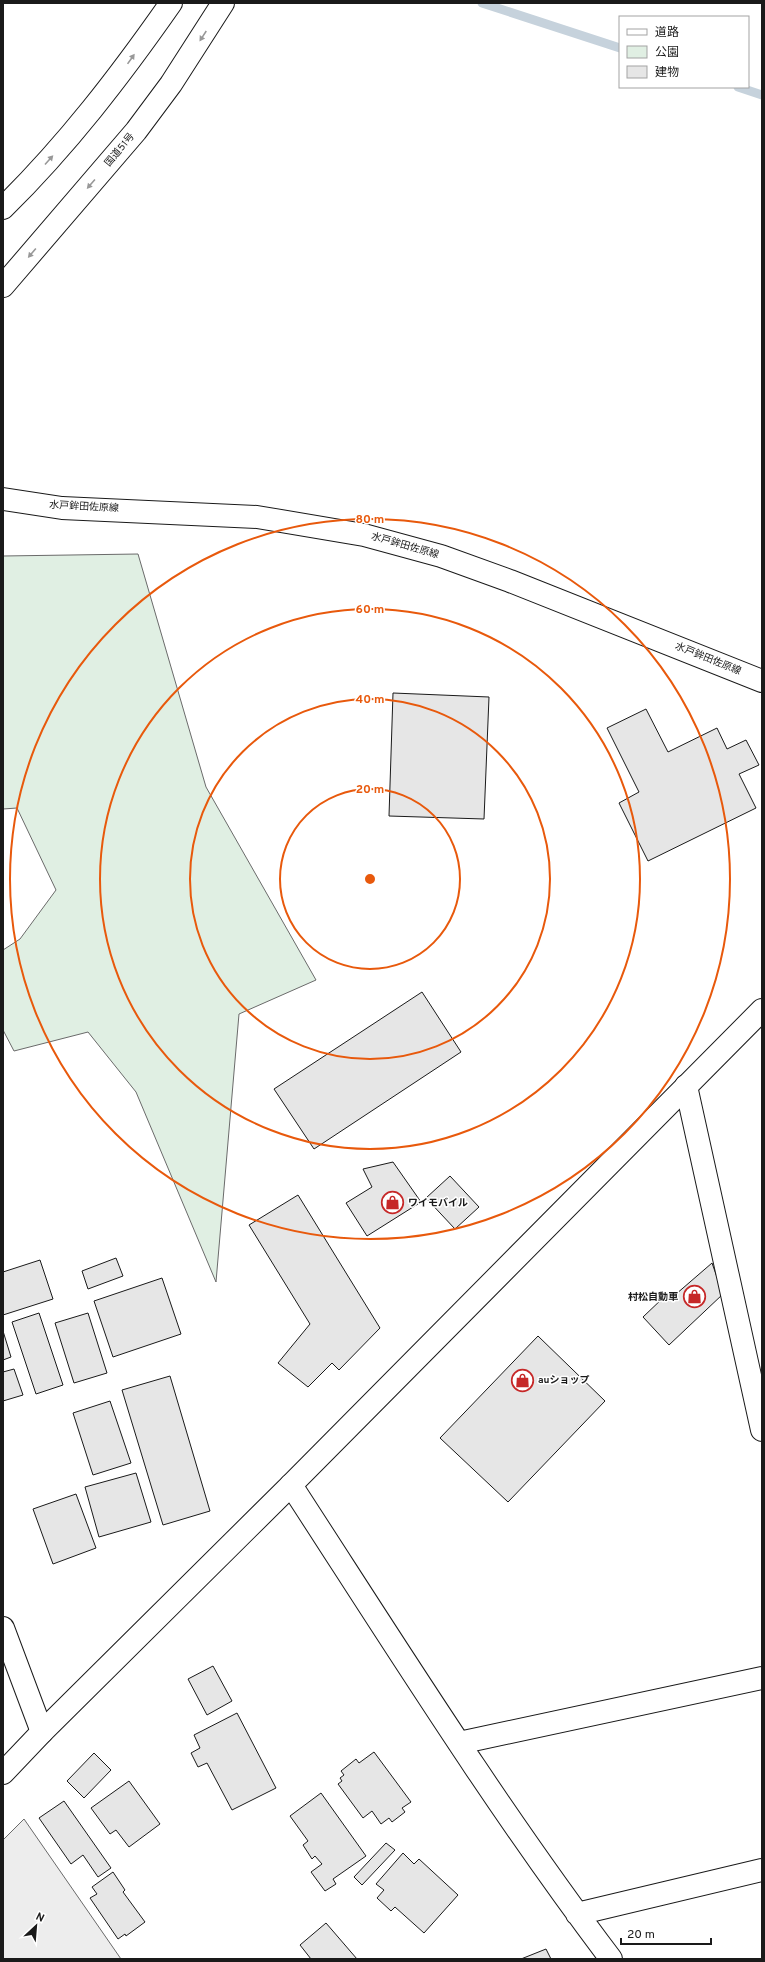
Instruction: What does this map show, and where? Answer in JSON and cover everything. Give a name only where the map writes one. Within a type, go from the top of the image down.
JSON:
[{"type":"main road","points":[[3,208],[92,111],[122,73],[172,3]]},
{"type":"main road","name":"国道51号","points":[[3,286],[136,131],[171,84],[223,3]]},
{"type":"main road","name":"水戸鉾田佐原線","points":[[3,499],[62,508],[257,516],[364,535],[441,556],[510,581],[762,681]]},
{"type":"main road","points":[[3,1773],[42,1732],[291,1485],[762,1010]]},
{"type":"main road","points":[[686,1086],[762,1430]]},
{"type":"main road","points":[[291,1485],[459,1743],[577,1914],[611,1959]]},
{"type":"main road","points":[[3,1628],[42,1732]]},
{"type":"main road","points":[[459,1743],[762,1678]]},
{"type":"main road","points":[[577,1914],[762,1870]]},
{"type":"green space","points":[[138,554],[206,787],[316,980],[239,1014],[216,1282],[136,1092],[88,1032],[14,1051],[3,1030],[3,950],[20,939],[56,890],[17,808],[3,809],[3,556]]},
{"type":"shaded area","points":[[24,1819],[121,1959],[3,1959],[3,1840]]},
{"type":"building","points":[[393,693],[489,697],[484,819],[389,816]]},
{"type":"building","points":[[646,709],[668,752],[717,728],[727,749],[746,740],[759,765],[739,774],[756,808],[648,861],[619,803],[639,792],[607,728]]},
{"type":"building","points":[[422,992],[461,1052],[314,1149],[274,1089]]},
{"type":"building","points":[[393,1162],[421,1202],[367,1236],[346,1203],[372,1187],[363,1169]]},
{"type":"building","points":[[450,1176],[479,1207],[455,1229],[426,1198]]},
{"type":"building","points":[[298,1195],[380,1328],[339,1370],[332,1363],[308,1387],[278,1363],[310,1324],[249,1225]]},
{"type":"building","points":[[116,1258],[123,1276],[88,1289],[82,1271]]},
{"type":"building","points":[[40,1260],[53,1299],[3,1315],[3,1272]]},
{"type":"building","points":[[712,1263],[723,1294],[669,1345],[643,1317],[664,1297],[668,1301]]},
{"type":"building","points":[[162,1278],[181,1334],[113,1357],[94,1301]]},
{"type":"building","points":[[39,1313],[63,1385],[36,1394],[12,1322]]},
{"type":"building","points":[[88,1313],[107,1373],[74,1383],[55,1323]]},
{"type":"building","points":[[3,1331],[11,1357],[3,1360]]},
{"type":"building","points":[[538,1336],[605,1401],[508,1502],[440,1438]]},
{"type":"building","points":[[14,1369],[23,1395],[3,1401],[3,1372]]},
{"type":"building","points":[[170,1376],[210,1511],[163,1525],[122,1390]]},
{"type":"building","points":[[110,1401],[131,1463],[93,1475],[73,1413]]},
{"type":"building","points":[[136,1473],[151,1522],[99,1537],[85,1487]]},
{"type":"building","points":[[76,1494],[96,1548],[53,1564],[33,1509]]},
{"type":"building","points":[[213,1666],[232,1701],[207,1715],[188,1679]]},
{"type":"building","points":[[237,1713],[276,1788],[232,1810],[207,1763],[198,1767],[191,1753],[200,1748],[194,1735]]},
{"type":"building","points":[[374,1752],[411,1802],[402,1808],[405,1812],[392,1822],[389,1818],[381,1824],[372,1811],[363,1818],[338,1784],[342,1781],[340,1778],[344,1775],[341,1771],[356,1759],[359,1763]]},
{"type":"building","points":[[94,1753],[111,1770],[84,1798],[67,1781]]},
{"type":"building","points":[[129,1781],[160,1824],[129,1847],[116,1830],[110,1834],[91,1808]]},
{"type":"building","points":[[321,1793],[366,1856],[333,1879],[336,1884],[325,1891],[311,1872],[322,1864],[315,1856],[312,1859],[303,1845],[308,1841],[290,1816]]},
{"type":"building","points":[[64,1801],[111,1868],[98,1877],[83,1855],[71,1864],[39,1818]]},
{"type":"building","points":[[386,1843],[395,1850],[362,1885],[354,1877]]},
{"type":"building","points":[[403,1853],[414,1864],[419,1859],[458,1895],[424,1933],[395,1907],[391,1911],[377,1898],[384,1890],[376,1884]]},
{"type":"building","points":[[113,1872],[125,1890],[123,1892],[145,1922],[126,1936],[125,1934],[118,1939],[90,1898],[97,1894],[92,1887]]},
{"type":"building","points":[[326,1923],[357,1959],[311,1959],[300,1945]]},
{"type":"building","points":[[546,1949],[551,1959],[521,1959]]},
{"type":"waterway","points":[[482,3],[619,48]]},
{"type":"waterway","points":[[741,88],[762,95]]},
{"type":"place","name":"ワイモバイル","points":[[392,1203]]},
{"type":"place","name":"村松自動車","points":[[694,1297]]},
{"type":"place","name":"auショップ","points":[[522,1380]]}]
